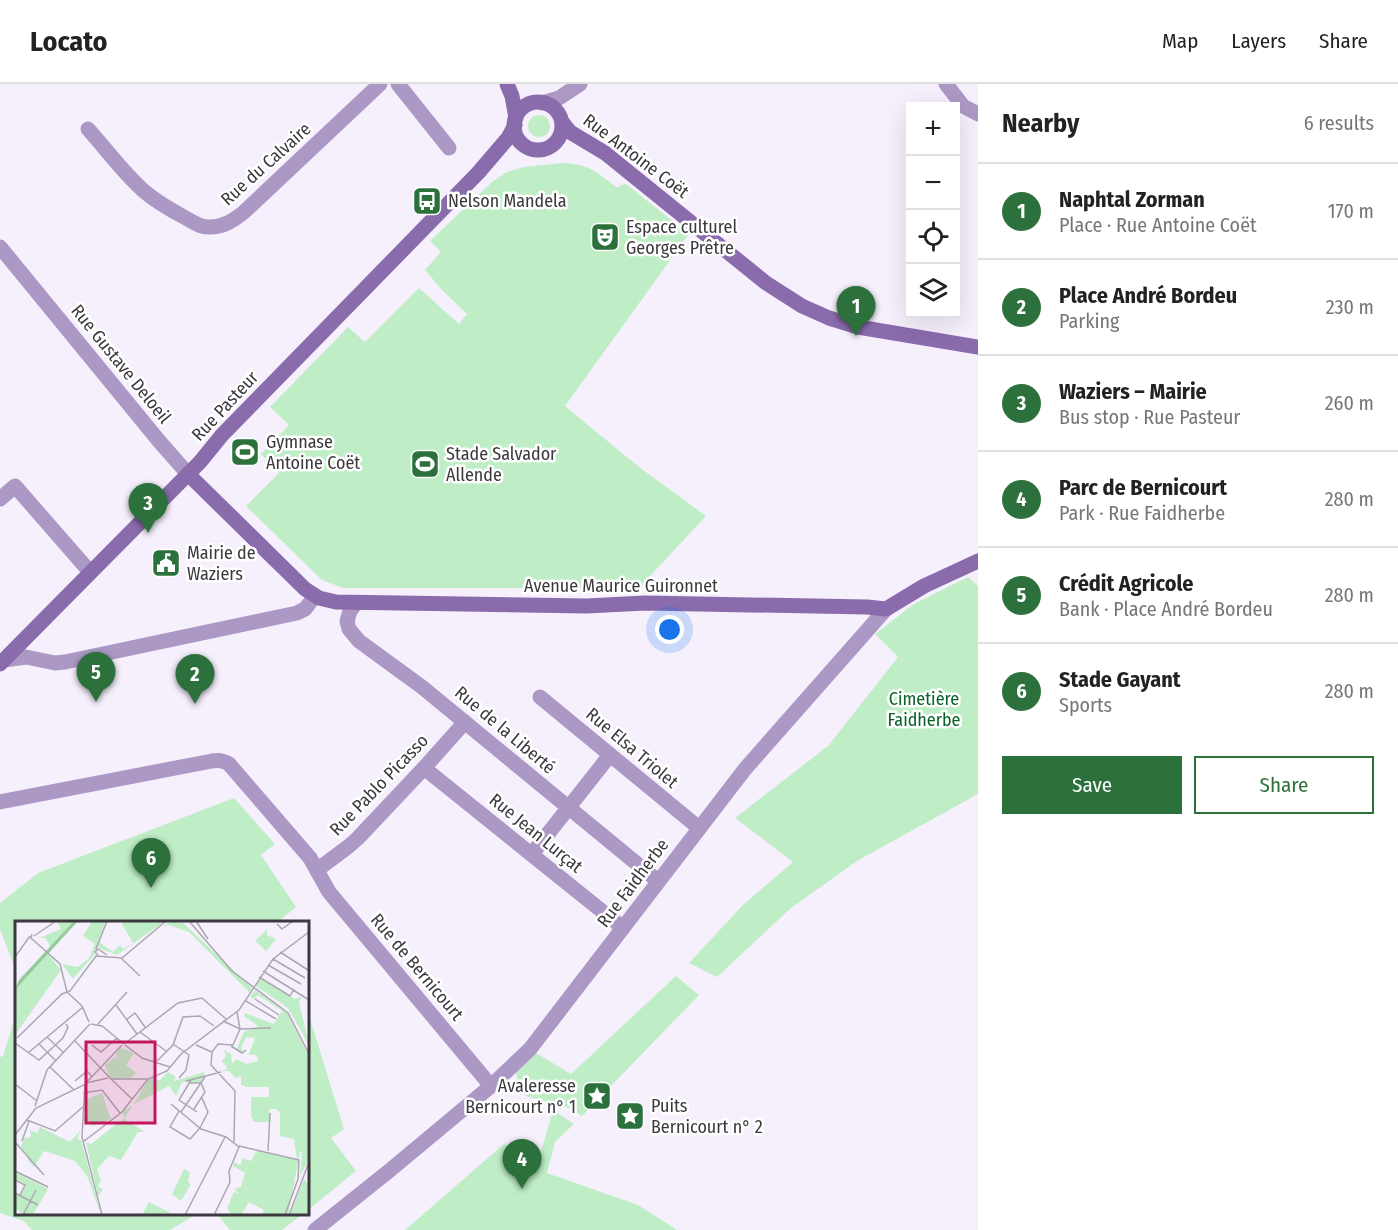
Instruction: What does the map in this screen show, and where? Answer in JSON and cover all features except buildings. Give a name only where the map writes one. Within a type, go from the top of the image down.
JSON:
[{"type":"street","name":"Rue du Calvaire","points":[[88,129],[137,184],[151,196],[194,223],[208,228],[216,227],[229,223],[244,212],[380,84]]},
{"type":"street","points":[[398,84],[450,148]]},
{"type":"street","points":[[507,84],[512,96],[516,134],[519,140],[530,149],[542,150],[552,146],[559,139],[564,104],[579,85]]},
{"type":"street","points":[[514,84],[524,94],[552,107],[561,119]]},
{"type":"street","points":[[946,84],[963,106],[978,114]]},
{"type":"street","points":[[515,122],[525,107],[559,98],[579,85]]},
{"type":"street","name":"Rue Antoine Coët","points":[[561,119],[570,132],[605,153],[766,283],[802,306],[858,327],[978,347]]},
{"type":"street","name":"Rue Pasteur","points":[[2,662],[207,455],[229,428],[478,173],[508,138],[515,122]]},
{"type":"street","name":"Rue Pasteur","points":[[478,173],[508,151],[530,149]]},
{"type":"street","name":"Rue Gustave Deloeil","points":[[0,247],[188,474],[315,596],[327,601],[356,603]]},
{"type":"street","points":[[0,499],[15,486],[90,572]]},
{"type":"street","name":"Rue Faidherbe","points":[[315,1230],[518,1062],[537,1041],[744,769],[886,609],[924,586],[978,561]]},
{"type":"street","points":[[2,662],[30,657],[51,662],[65,662],[250,623],[300,612],[315,596]]},
{"type":"street","name":"Avenue Maurice Guironnet","points":[[356,603],[587,606],[645,603],[886,609]]},
{"type":"street","name":"Rue de la Liberté","points":[[356,603],[347,621],[355,638],[422,687],[658,881]]},
{"type":"street","name":"Rue Elsa Triolet","points":[[540,697],[699,828]]},
{"type":"street","name":"Rue Pablo Picasso","points":[[317,870],[349,846],[465,722]]},
{"type":"street","points":[[532,854],[610,755]]},
{"type":"street","name":"Rue de Bernicourt","points":[[0,802],[212,760],[222,760],[229,764],[309,858],[329,892],[491,1086]]},
{"type":"street","name":"Rue Jean Lurçat","points":[[424,768],[623,928]]},
{"type":"green space","points":[[539,115],[547,118],[550,126],[547,134],[539,137],[531,134],[528,126],[531,118]]},
{"type":"green space","points":[[563,163],[587,167],[618,188],[626,184],[689,234],[565,406],[639,467],[706,516],[639,588],[343,588],[322,580],[246,506],[279,473],[261,454],[289,425],[270,407],[348,327],[365,342],[419,288],[459,324],[467,314],[425,270],[441,252],[430,241],[492,182],[507,172],[524,167]]},
{"type":"green space","name":"Cimetière Faidherbe","points":[[968,577],[978,586],[978,794],[857,861],[791,908],[717,977],[689,963],[743,905],[793,862],[735,818],[828,746],[898,657],[875,634],[914,604]]},
{"type":"green space","points":[[234,798],[275,844],[261,855],[296,907],[279,921],[15,921],[15,968],[0,929],[0,903],[38,873]]},
{"type":"green space","points":[[676,976],[699,995],[582,1116],[570,1108],[526,1096],[518,1086],[516,1072],[536,1053],[571,1074]]},
{"type":"green space","points":[[309,1015],[344,1129],[331,1138],[356,1171],[309,1209]]},
{"type":"green space","points":[[15,1017],[15,1215],[195,1215],[170,1230],[32,1230],[24,1221],[0,1213],[0,1057],[3,1056]]},
{"type":"green space","points":[[553,1110],[574,1124],[555,1142],[547,1173],[638,1205],[677,1230],[405,1230],[504,1144],[537,1166]]},
{"type":"green space","points":[[218,1215],[302,1215],[282,1230],[230,1230]]},
{"type":"place","name":"Nelson Mandela","points":[[427,201]]},
{"type":"place","name":"Espace culturel Georges Prêtre","points":[[605,237]]},
{"type":"place","name":"Naphtal Zorman","points":[[856,336]]},
{"type":"place","name":"Gymnase Antoine Coët","points":[[245,452]]},
{"type":"place","name":"Stade Salvador Allende","points":[[425,464]]},
{"type":"place","name":"Waziers – Mairie","points":[[148,533]]},
{"type":"place","name":"Mairie de Waziers","points":[[166,563]]},
{"type":"place","name":"Crédit Agricole","points":[[96,702]]},
{"type":"place","name":"Place André Bordeu","points":[[195,704]]},
{"type":"place","name":"Stade Gayant","points":[[151,888]]},
{"type":"place","name":"Avaleresse Bernicourt n° 1","points":[[597,1096]]},
{"type":"place","name":"Puits Bernicourt n° 2","points":[[630,1116]]},
{"type":"place","name":"Parc de Bernicourt","points":[[522,1189]]}]
